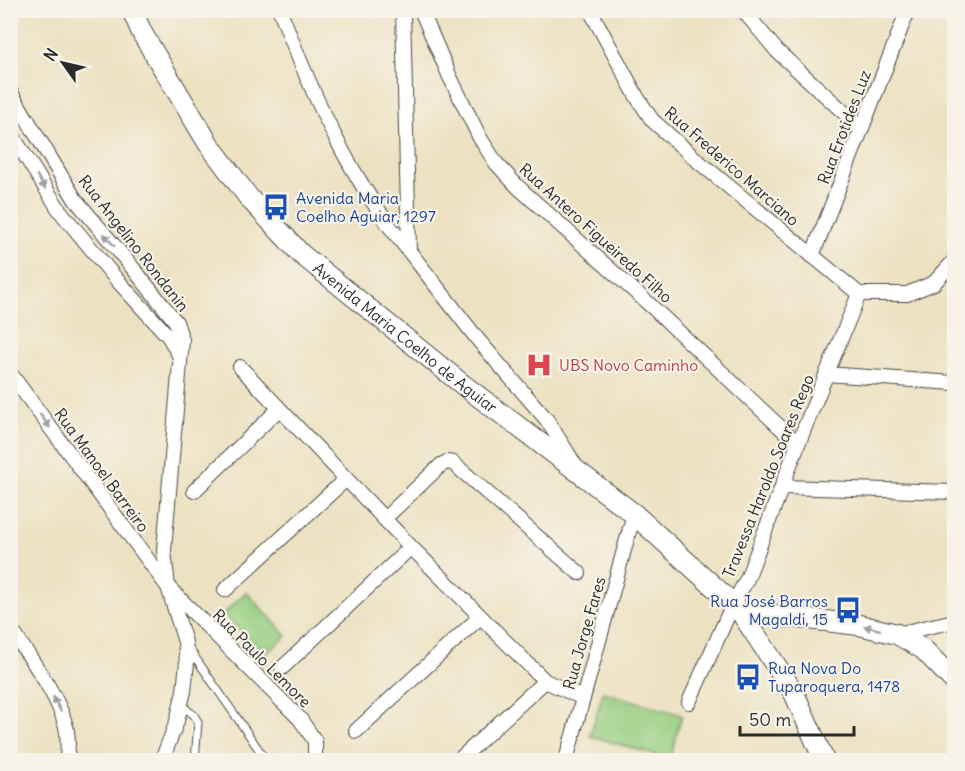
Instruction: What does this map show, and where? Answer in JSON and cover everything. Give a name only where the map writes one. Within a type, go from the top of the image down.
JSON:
[{"type":"main road","name":"Avenida Maria Coelho de Aguiar","points":[[132,10],[142,33],[208,143],[249,198],[301,254],[462,384],[634,514],[737,608],[794,693],[824,760]]},
{"type":"main road","points":[[737,608],[779,617],[859,625],[897,634],[922,649],[954,681]]},
{"type":"main road","points":[[763,646],[768,632],[779,617]]},
{"type":"street","points":[[280,10],[300,63],[332,130],[384,222],[547,420],[580,474]]},
{"type":"street","points":[[403,10],[409,251]]},
{"type":"street","name":"Rua Antero Figueiredo Filho","points":[[421,10],[450,77],[480,138],[496,163],[518,187],[650,305],[798,444]]},
{"type":"street","name":"Rua Frederico Marciano","points":[[590,10],[652,120],[690,155],[858,294]]},
{"type":"street","points":[[743,10],[777,51],[861,128]]},
{"type":"street","name":"Rua Erotides Luz","points":[[812,256],[908,10]]},
{"type":"street","name":"Rua Angelino Rondanin","points":[[10,91],[75,199],[176,322],[182,340],[165,527],[164,550],[168,587]]},
{"type":"street","points":[[10,132],[60,211],[117,280],[169,337],[180,358]]},
{"type":"street","points":[[858,294],[907,294],[934,283],[953,265],[954,261]]},
{"type":"street","name":"Travessa Haroldo Soares Rego","points":[[689,702],[737,608],[798,444],[858,294]]},
{"type":"street","points":[[240,368],[411,547],[545,681],[583,698]]},
{"type":"street","points":[[826,374],[954,383]]},
{"type":"street","name":"Rua Manoel Barreiro","points":[[12,378],[168,587]]},
{"type":"street","points":[[194,491],[279,409]]},
{"type":"street","points":[[384,519],[441,465],[453,463],[579,573]]},
{"type":"street","points":[[225,590],[346,479]]},
{"type":"street","points":[[782,486],[954,492]]},
{"type":"street","name":"Rua Jorge Fares","points":[[566,760],[634,514]]},
{"type":"street","points":[[282,668],[411,547]]},
{"type":"street","points":[[162,760],[181,704],[187,662],[185,642],[168,587]]},
{"type":"street","name":"Rua Paulo Lemore","points":[[168,587],[300,719],[315,741],[315,760]]},
{"type":"street","points":[[356,731],[480,617]]},
{"type":"street","points":[[897,634],[954,621]]},
{"type":"street","points":[[10,628],[56,701],[66,723],[67,760]]},
{"type":"street","points":[[459,760],[545,681]]},
{"type":"lane","points":[[185,642],[266,760]]},
{"type":"lane","points":[[181,704],[194,715],[198,722],[195,760]]},
{"type":"green space","points":[[246,592],[287,636],[264,655],[223,614]]},
{"type":"green space","points":[[603,692],[682,715],[670,759],[590,736]]},
{"type":"place","name":"Avenida Maria Coelho Aguiar, 1297","points":[[276,207]]},
{"type":"place","name":"UBS Novo Caminho","points":[[539,365]]},
{"type":"place","name":"Rua José Barros Magaldi, 15","points":[[848,610]]},
{"type":"place","name":"Rua Nova Do Tuparoquera, 1478","points":[[748,677]]}]
